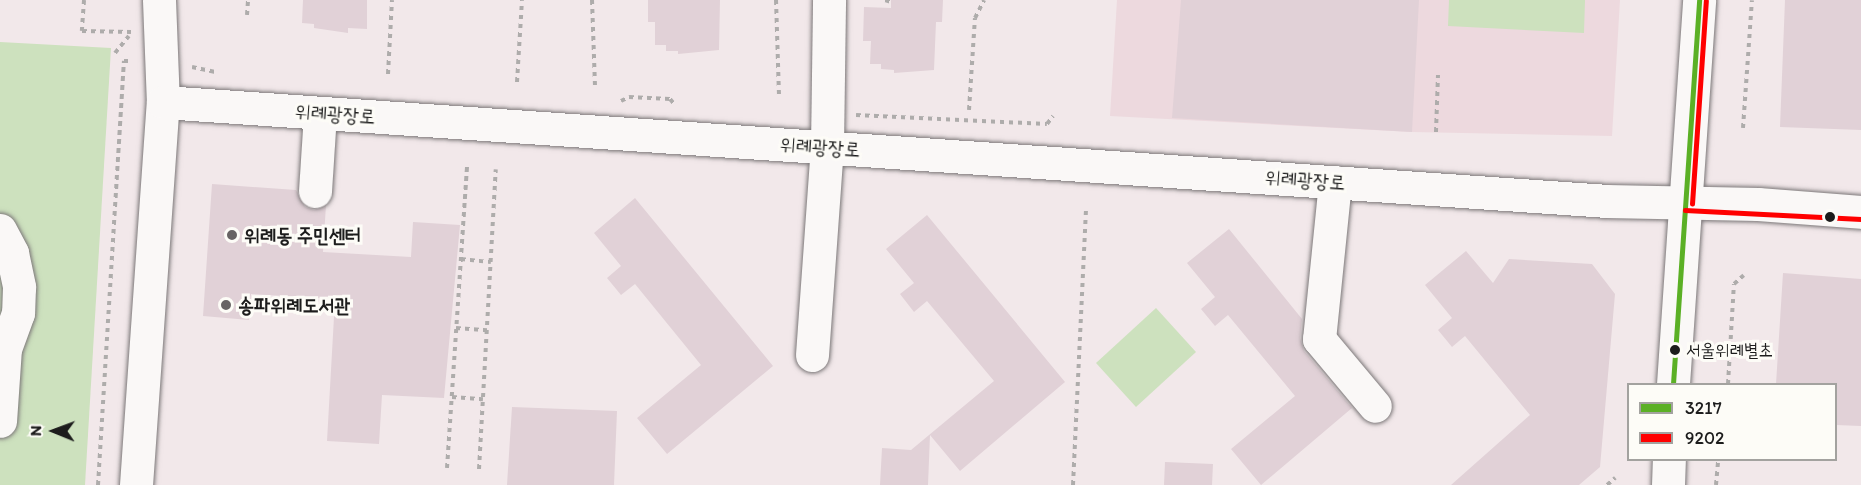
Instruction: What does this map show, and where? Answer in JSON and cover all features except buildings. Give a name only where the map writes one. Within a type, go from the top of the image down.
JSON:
[{"type":"street","points":[[136,485],[163,102],[159,0]]},
{"type":"street","points":[[812,355],[827,147],[829,0]]},
{"type":"street","points":[[1674,383],[1699,0]]},
{"type":"street","name":"위례광장로","points":[[163,102],[1606,201],[1685,202],[1861,212]]},
{"type":"street","points":[[315,191],[320,112]]},
{"type":"street","points":[[1335,182],[1319,339],[1375,406]]},
{"type":"street","points":[[0,230],[12,253],[19,287],[18,313],[5,348],[0,421]]},
{"type":"street","points":[[1668,485],[1669,461]]},
{"type":"path","points":[[84,0],[82,31],[132,32]]},
{"type":"path","points":[[247,15],[248,0]]},
{"type":"path","points":[[388,74],[393,0]]},
{"type":"path","points":[[517,82],[522,0]]},
{"type":"path","points":[[592,0],[595,86]]},
{"type":"path","points":[[776,0],[779,97]]},
{"type":"path","points":[[885,0],[891,2]]},
{"type":"path","points":[[969,110],[975,18],[984,0]]},
{"type":"path","points":[[1743,128],[1752,0]]},
{"type":"path","points":[[98,485],[124,61]]},
{"type":"path","points":[[1436,132],[1438,75]]},
{"type":"path","points":[[864,116],[1047,124],[1053,116]]},
{"type":"path","points":[[447,468],[466,166]]},
{"type":"path","points":[[479,469],[496,169]]},
{"type":"path","points":[[1073,485],[1086,208]]},
{"type":"path","points":[[461,260],[491,262]]},
{"type":"path","points":[[1728,383],[1734,284],[1744,275]]},
{"type":"path","points":[[456,328],[488,330]]},
{"type":"path","points":[[452,397],[483,399]]},
{"type":"path","points":[[1716,485],[1718,461]]},
{"type":"path","points":[[1607,485],[1615,478]]},
{"type":"shaded area","points":[[1117,0],[1620,0],[1612,136],[1412,132],[1110,116]]},
{"type":"green space","points":[[1449,0],[1585,0],[1584,33],[1448,26]]},
{"type":"green space","points":[[0,42],[111,48],[85,485],[0,485]]},
{"type":"green space","points":[[1156,308],[1196,352],[1136,407],[1096,363]]},
{"type":"transit line","name":"3217","points":[[1673,383],[1699,0]]},
{"type":"transit line","name":"9202","points":[[1692,204],[1706,1]]},
{"type":"transit line","name":"9202","points":[[1685,210],[1861,219]]},
{"type":"place","name":"위례동 주민센터","points":[[232,235]]},
{"type":"place","name":"송파위례도서관","points":[[226,305]]},
{"type":"place","name":"서울위례별초","points":[[1675,350]]}]
